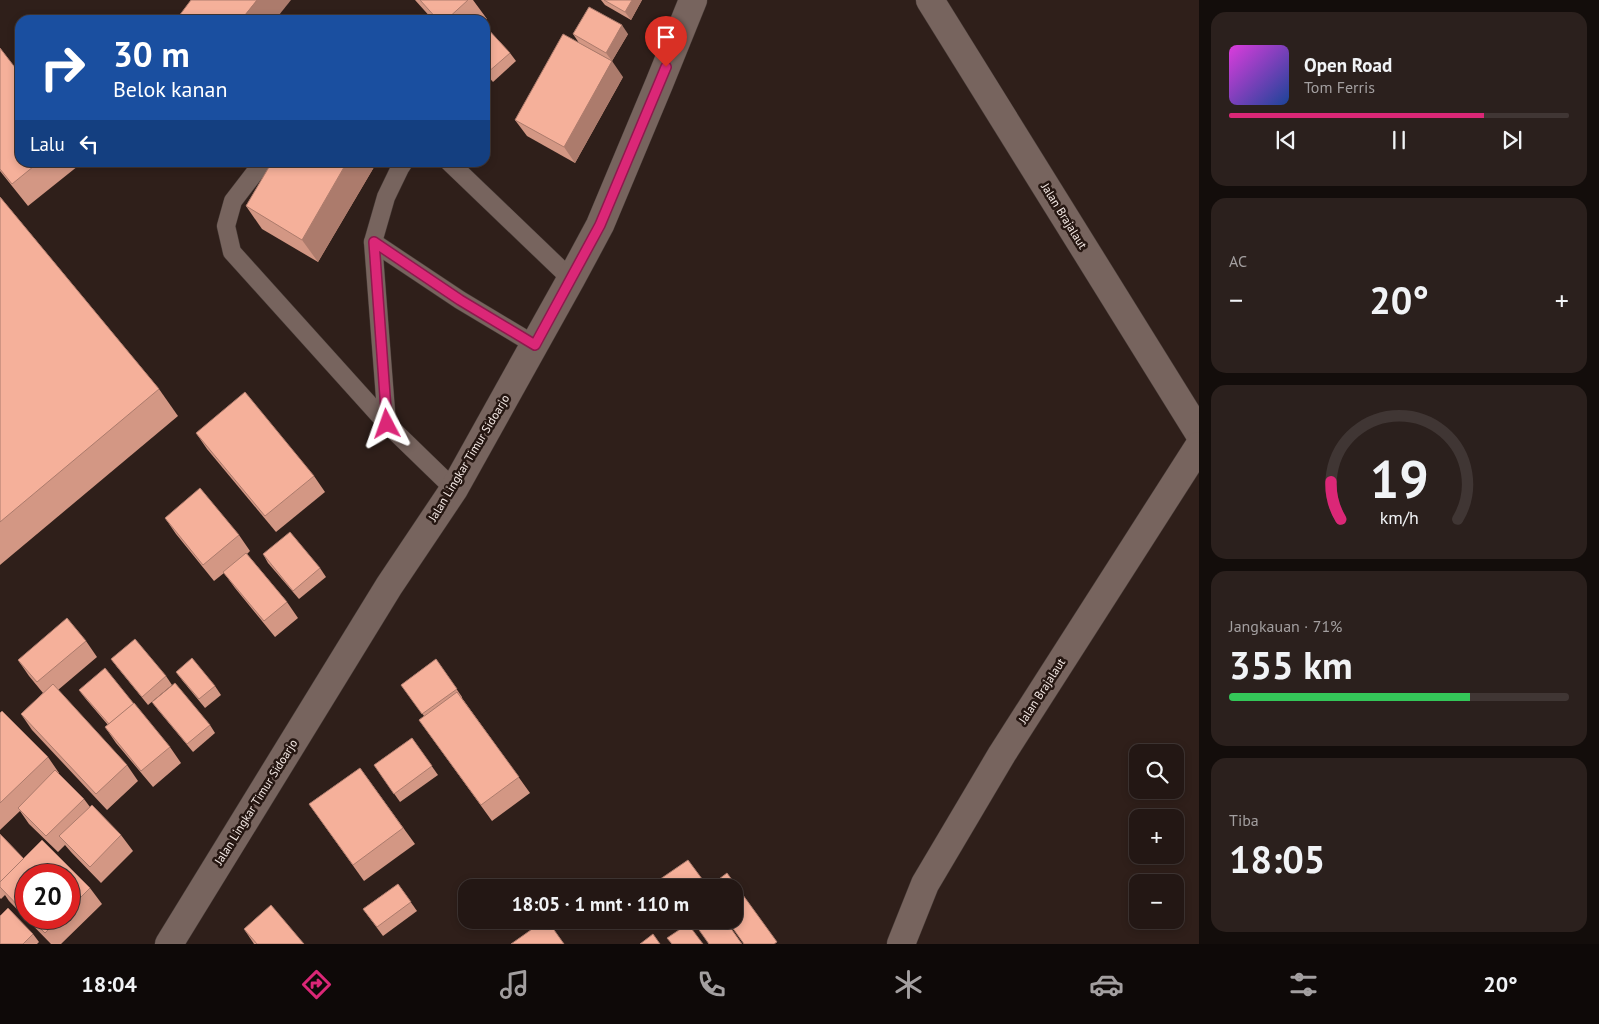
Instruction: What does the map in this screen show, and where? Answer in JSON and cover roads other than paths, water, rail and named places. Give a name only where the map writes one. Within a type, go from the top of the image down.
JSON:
[{"type":"main road","name":"Jalan Lingkar Timur Sidoarjo","points":[[169,944],[389,586],[454,489],[535,345],[600,225],[660,84],[693,0]]},
{"type":"main road","name":"Jalan Brajalaut","points":[[930,0],[1199,433]]},
{"type":"main road","name":"Jalan Brajalaut","points":[[900,944],[925,884],[997,761],[1199,446]]},
{"type":"lane","points":[[259,167],[233,201],[226,226],[232,252],[387,424],[454,489]]},
{"type":"lane","points":[[387,424],[374,242],[386,197],[401,167]]},
{"type":"lane","points":[[454,167],[571,279]]},
{"type":"lane","points":[[374,242],[460,300],[535,345]]}]
